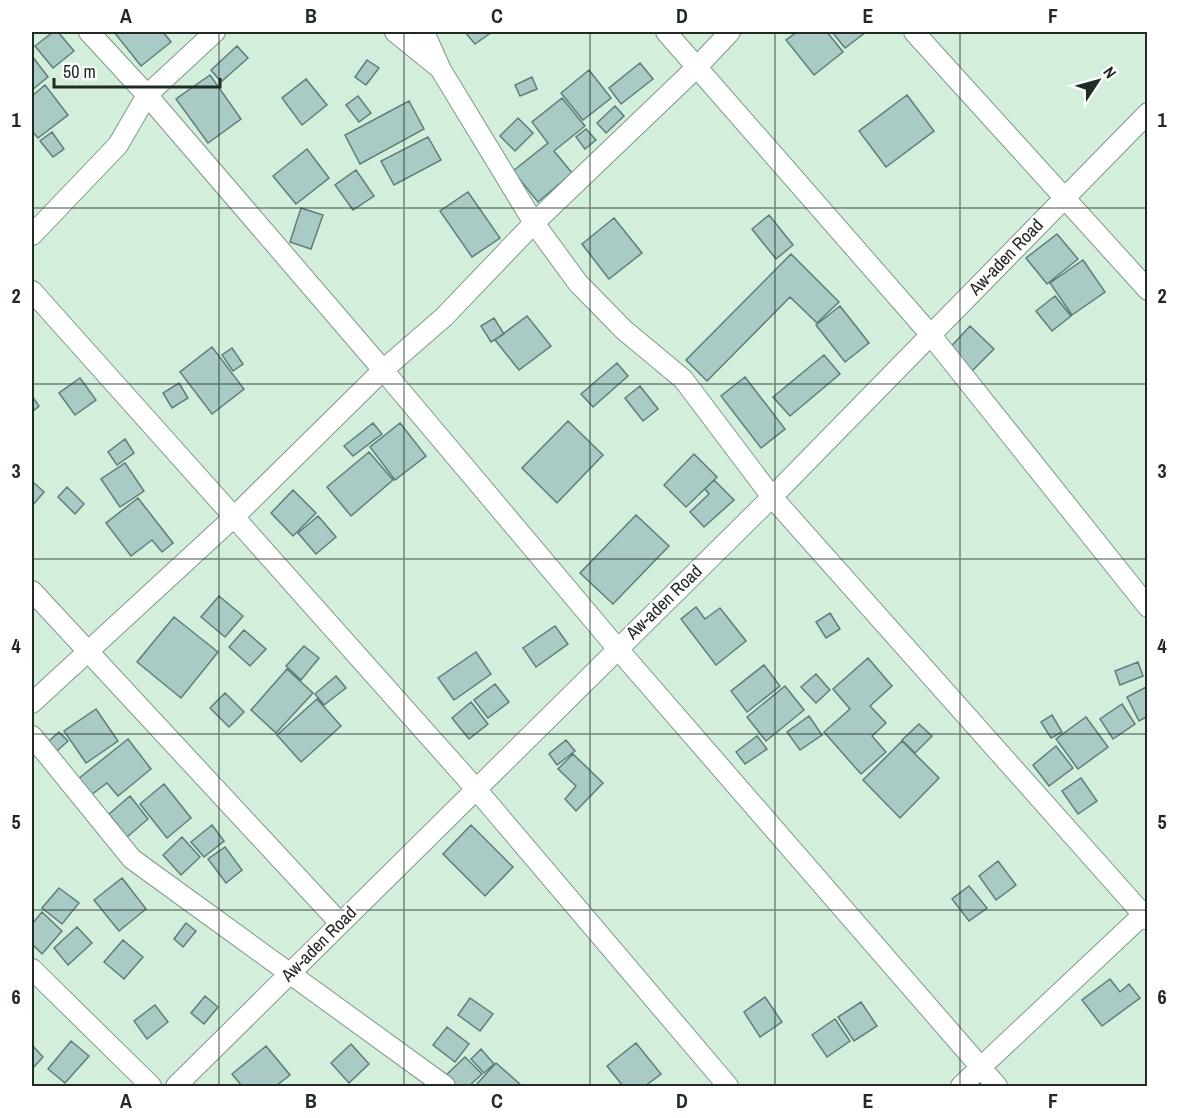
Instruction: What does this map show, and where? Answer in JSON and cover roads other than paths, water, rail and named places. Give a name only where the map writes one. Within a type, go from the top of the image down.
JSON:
[{"type":"street","points":[[89,32],[147,95],[617,648],[997,1086]]},
{"type":"street","points":[[32,235],[117,145],[147,95],[215,32]]},
{"type":"street","points":[[395,32],[441,70]]},
{"type":"street","points":[[424,32],[441,70],[534,223],[578,283],[616,322],[683,379],[772,497],[1146,915],[961,1086]]},
{"type":"street","points":[[666,32],[930,334],[1148,607]]},
{"type":"street","points":[[32,703],[234,517],[383,370],[444,317],[534,223],[697,67],[730,32]]},
{"type":"street","points":[[914,32],[1148,290]]},
{"type":"street","name":"Aw-aden Road","points":[[176,1086],[772,497],[1148,113]]},
{"type":"street","points":[[32,291],[476,789],[728,1086]]},
{"type":"street","points":[[32,591],[340,923]]},
{"type":"street","points":[[32,736],[132,859],[445,1086]]},
{"type":"street","points":[[32,969],[151,1086]]}]
